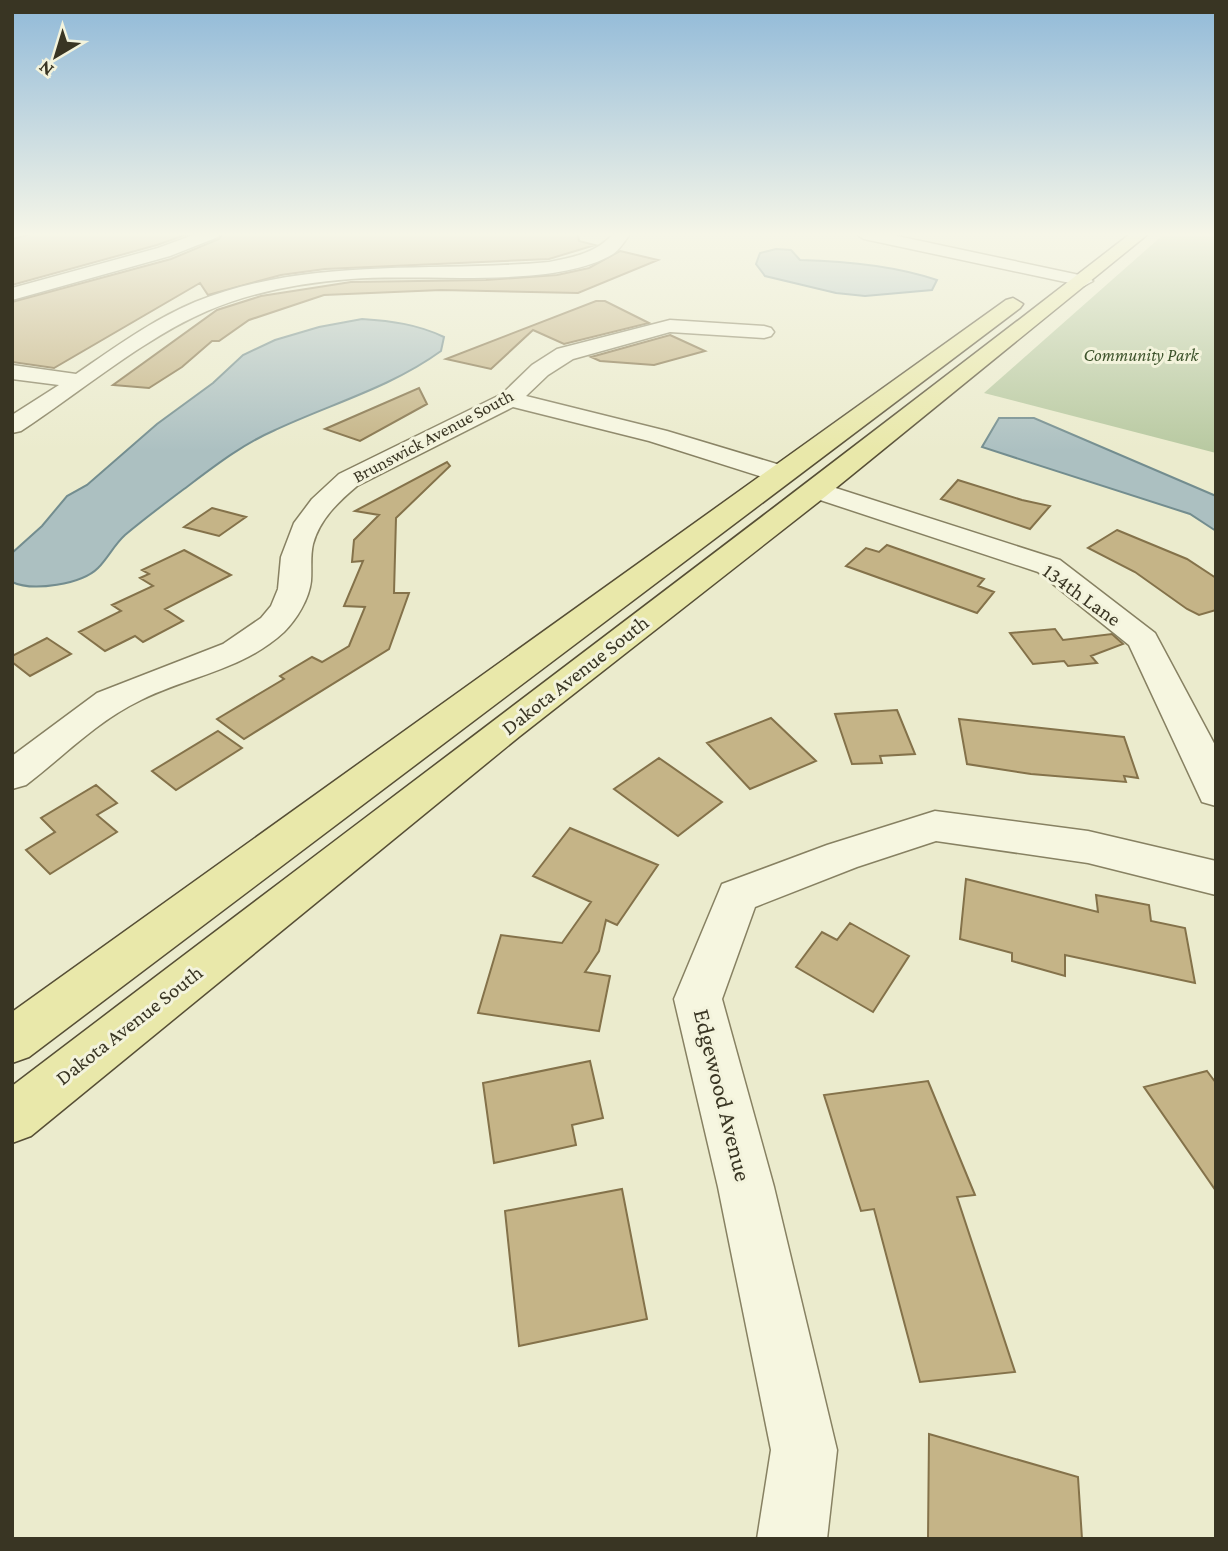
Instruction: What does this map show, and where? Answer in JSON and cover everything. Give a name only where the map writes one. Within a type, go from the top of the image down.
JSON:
[{"type":"main road","name":"Dakota Avenue South","points":[[12,1041],[781,474],[1026,306]]},
{"type":"main road","name":"Dakota Avenue South","points":[[12,1118],[507,727],[817,490],[1034,306]]},
{"type":"street","points":[[12,426],[176,318],[206,306]]},
{"type":"street","name":"Brunswick Avenue South","points":[[12,775],[110,701],[147,683],[224,656],[250,642],[274,624],[295,585],[296,558],[306,524],[332,492],[370,468],[509,400],[551,362],[586,347],[670,326],[764,332]]},
{"type":"street","points":[[12,372],[81,381]]},
{"type":"street","points":[[509,400],[658,436],[781,474]]},
{"type":"street","name":"134th Lane","points":[[817,490],[1049,566],[1143,640],[1205,763],[1216,792]]},
{"type":"street","name":"Edgewood Avenue","points":[[792,1539],[804,1450],[746,1187],[698,999],[737,896],[842,856],[935,826],[1088,847],[1216,878]]},
{"type":"green space","name":"Community Park","points":[[1082,306],[1216,306],[1216,453],[984,393]]},
{"type":"shaded area","points":[[362,319],[404,324],[444,337],[441,351],[401,375],[294,421],[238,450],[125,535],[91,574],[57,585],[32,586],[12,582],[12,553],[42,526],[67,496],[87,485],[157,424],[213,383],[243,355],[275,340],[319,327]]},
{"type":"shaded area","points":[[999,418],[1034,418],[1216,496],[1216,531],[1190,514],[982,447]]},
{"type":"building","points":[[12,306],[160,306],[54,368],[12,362]]},
{"type":"building","points":[[228,306],[290,306],[249,320],[219,341],[212,341],[182,367],[149,388],[113,385],[217,310]]},
{"type":"building","points":[[582,306],[616,306],[649,323],[564,344],[533,330],[491,369],[446,359]]},
{"type":"building","points":[[670,335],[705,351],[654,365],[600,361],[591,357]]},
{"type":"building","points":[[419,388],[427,404],[360,441],[325,429]]},
{"type":"building","points":[[447,462],[450,466],[396,518],[394,593],[409,593],[389,649],[244,739],[217,719],[284,679],[280,676],[312,657],[322,662],[349,646],[365,607],[344,606],[363,561],[352,562],[354,540],[379,515],[355,511]]},
{"type":"building","points":[[958,480],[1050,506],[1030,529],[941,499]]},
{"type":"building","points":[[212,508],[246,517],[219,536],[184,527]]},
{"type":"building","points":[[1117,530],[1187,559],[1216,578],[1216,610],[1199,615],[1135,572],[1088,548]]},
{"type":"building","points":[[887,545],[984,579],[978,586],[994,592],[977,613],[846,566],[866,548],[879,552]]},
{"type":"building","points":[[184,550],[231,575],[165,609],[183,621],[143,642],[135,636],[105,651],[79,632],[121,611],[112,605],[153,586],[140,578],[149,574],[142,570]]},
{"type":"building","points":[[1055,629],[1063,640],[1112,634],[1123,644],[1091,656],[1097,663],[1068,666],[1064,661],[1033,664],[1010,633]]},
{"type":"building","points":[[47,638],[71,654],[30,676],[12,662],[12,656]]},
{"type":"building","points":[[897,710],[915,754],[880,756],[882,763],[852,764],[835,714]]},
{"type":"building","points":[[771,718],[816,761],[750,789],[707,743]]},
{"type":"building","points":[[959,719],[1124,737],[1138,778],[1124,776],[1126,782],[1031,774],[967,764]]},
{"type":"building","points":[[218,731],[242,748],[176,790],[152,771]]},
{"type":"building","points":[[659,758],[722,802],[678,836],[614,789]]},
{"type":"building","points":[[96,785],[117,803],[97,815],[117,832],[50,874],[26,850],[55,832],[41,818]]},
{"type":"building","points":[[570,828],[658,865],[617,925],[606,920],[599,951],[585,972],[610,976],[599,1031],[478,1013],[501,935],[562,943],[591,902],[533,876]]},
{"type":"building","points":[[966,879],[1098,912],[1096,895],[1149,905],[1151,921],[1185,928],[1195,983],[1065,955],[1065,976],[1012,961],[1012,953],[960,939]]},
{"type":"building","points":[[850,923],[909,956],[873,1012],[796,967],[822,932],[837,940]]},
{"type":"building","points":[[590,1061],[603,1118],[572,1125],[576,1145],[494,1163],[483,1083]]},
{"type":"building","points":[[1207,1071],[1216,1083],[1216,1191],[1144,1087]]},
{"type":"building","points":[[928,1081],[975,1195],[957,1197],[1015,1372],[920,1382],[874,1209],[861,1211],[824,1095]]},
{"type":"building","points":[[622,1189],[647,1319],[519,1346],[505,1211]]},
{"type":"building","points":[[929,1434],[1078,1477],[1082,1539],[928,1539]]}]
